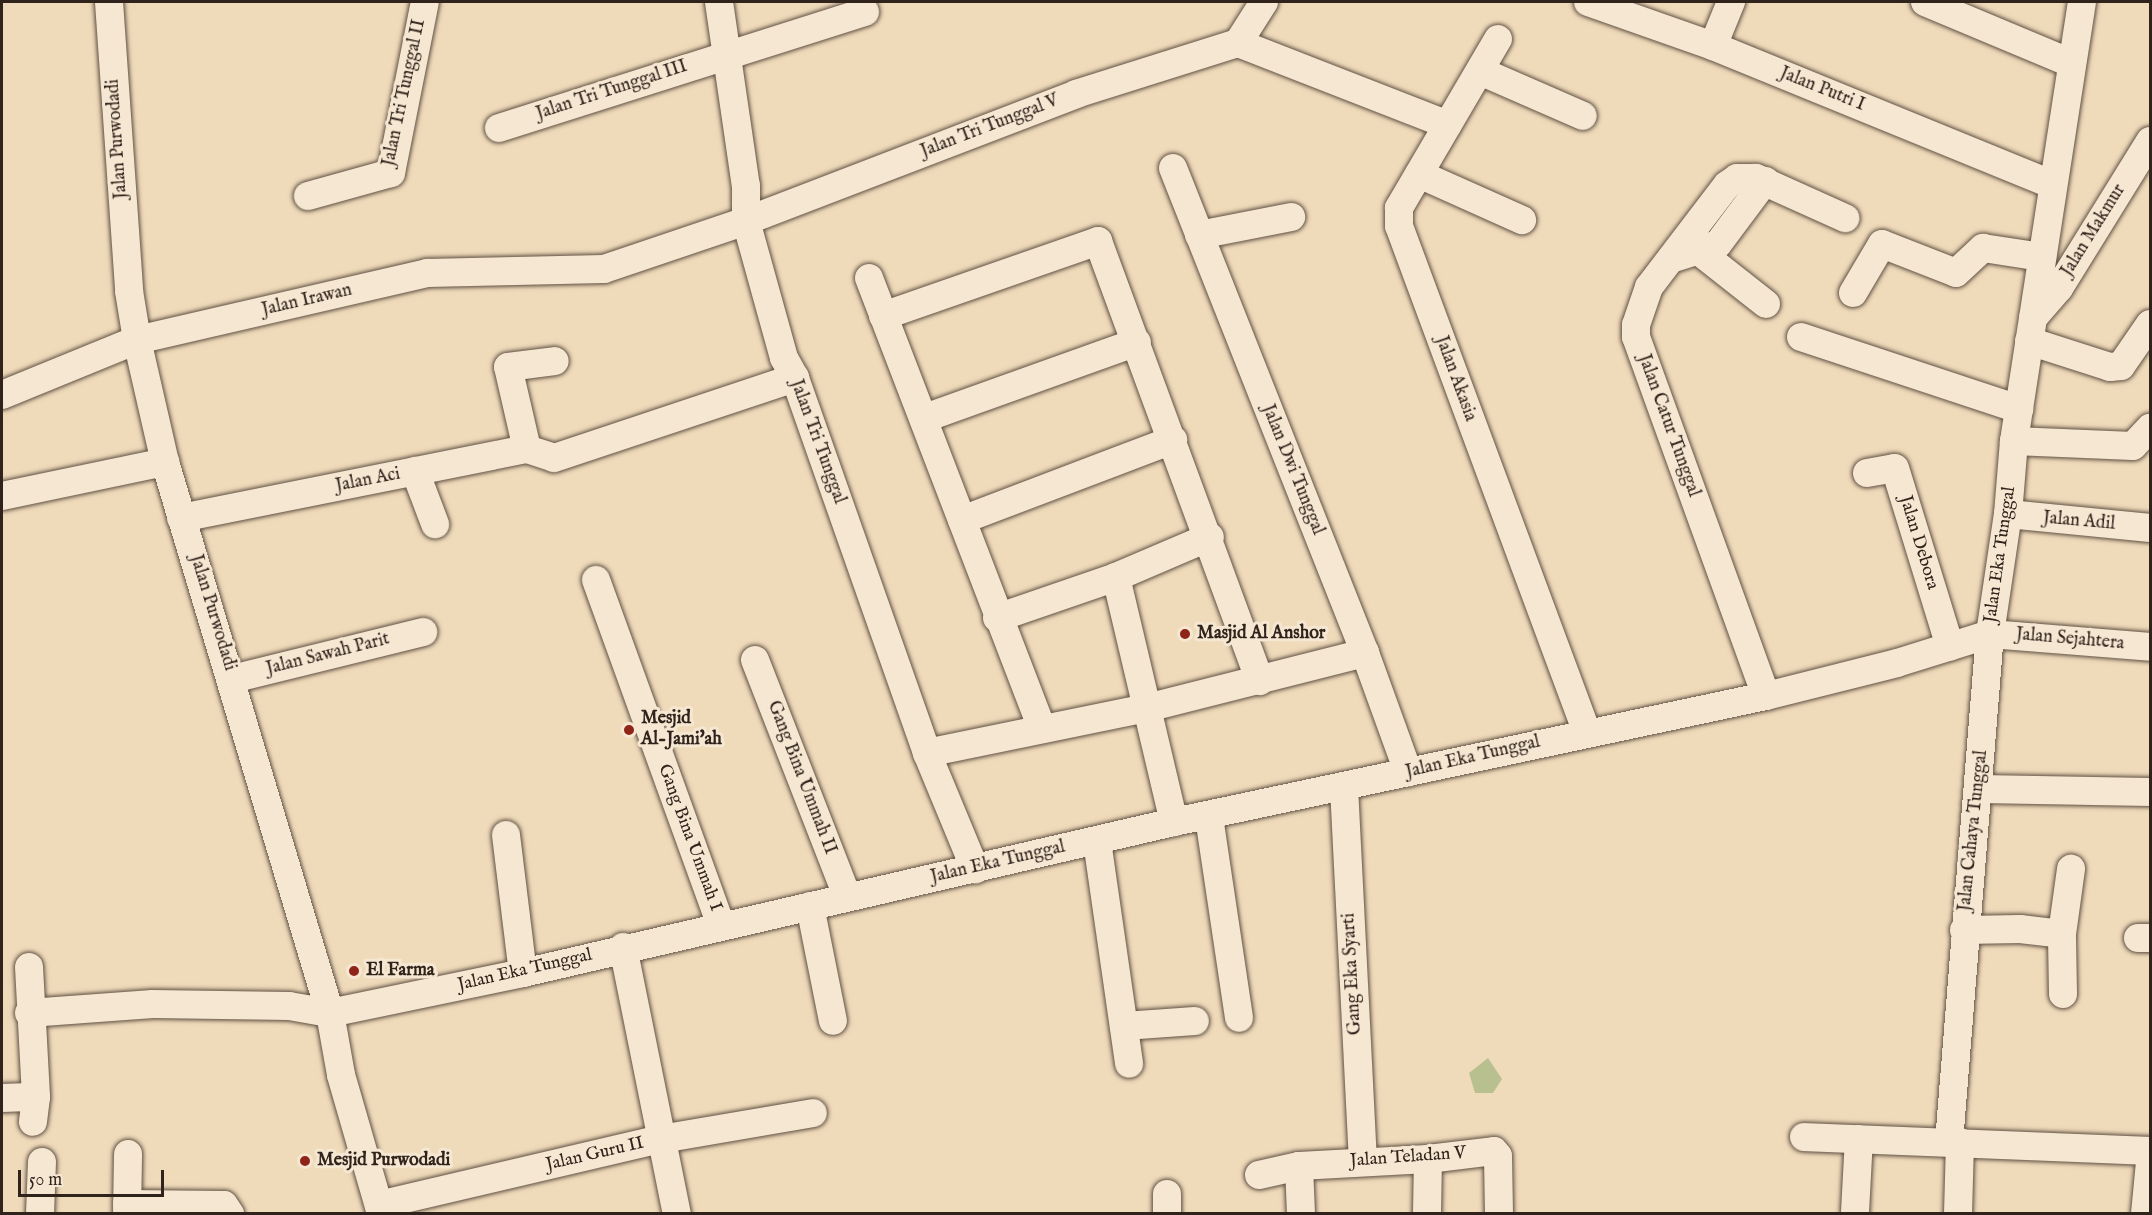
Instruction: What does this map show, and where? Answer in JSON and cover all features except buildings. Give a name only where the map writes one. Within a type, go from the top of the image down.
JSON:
[{"type":"street","name":"Jalan Purwodadi","points":[[109,2],[129,291],[137,340],[165,462],[232,679],[330,1013],[341,1075],[380,1209]]},
{"type":"street","name":"Jalan Tri Tunggal II","points":[[308,196],[391,173],[425,2]]},
{"type":"street","name":"Jalan Tri Tunggal","points":[[719,2],[746,186],[746,221],[784,358],[795,378],[927,753],[975,869]]},
{"type":"street","points":[[1264,2],[1238,43],[1448,125]]},
{"type":"street","name":"Jalan Putri I","points":[[1588,2],[1713,46],[2053,185]]},
{"type":"street","points":[[1713,46],[1731,2]]},
{"type":"street","points":[[1925,2],[2071,63]]},
{"type":"street","name":"Jalan Eka Tunggal","points":[[330,1013],[523,973],[847,896],[975,869],[1174,822],[1209,817],[1587,733],[1766,696],[1950,647],[1990,634],[2008,514],[2014,441],[2082,2]]},
{"type":"street","name":"Jalan Tri Tunggal III","points":[[499,128],[726,54],[865,12]]},
{"type":"street","name":"Jalan Akasia","points":[[1498,39],[1400,208],[1399,226],[1587,733]]},
{"type":"street","name":"Jalan Tri Tunggal V","points":[[478,271],[603,268],[746,221],[1076,94],[1238,43]]},
{"type":"street","points":[[1480,71],[1583,116]]},
{"type":"street","name":"Jalan Makmur","points":[[2031,330],[2059,288],[2140,182],[2151,141]]},
{"type":"street","name":"Jalan Dwi Tunggal","points":[[1173,168],[1365,653],[1408,772]]},
{"type":"street","points":[[1419,174],[1522,220]]},
{"type":"street","name":"Jalan Catur Tunggal","points":[[1766,182],[1737,178],[1728,185],[1650,287],[1636,337],[1766,696]]},
{"type":"street","points":[[1671,259],[1700,252],[1718,244],[1766,182],[1845,218]]},
{"type":"street","points":[[1199,235],[1291,217]]},
{"type":"street","points":[[883,316],[1098,241],[1210,537],[1260,681]]},
{"type":"street","points":[[1853,293],[1882,244],[1956,273],[1983,248],[2042,257]]},
{"type":"street","points":[[1700,252],[1766,304]]},
{"type":"street","name":"Jalan Irawan","points":[[2,395],[137,340],[427,273],[478,271]]},
{"type":"street","points":[[869,278],[925,418],[997,618],[1041,727]]},
{"type":"street","points":[[2031,330],[2110,367],[2121,366],[2130,359],[2151,324]]},
{"type":"street","points":[[1801,337],[2019,409]]},
{"type":"street","points":[[925,418],[1137,342]]},
{"type":"street","points":[[527,449],[508,367],[555,361]]},
{"type":"street","name":"Jalan Aci","points":[[181,518],[527,449],[554,458],[795,378]]},
{"type":"street","points":[[2014,441],[2133,446],[2151,428]]},
{"type":"street","points":[[962,520],[1173,440]]},
{"type":"street","points":[[2,496],[165,462]]},
{"type":"street","name":"Jalan Debora","points":[[1867,473],[1895,468],[1950,647]]},
{"type":"street","points":[[415,471],[435,524]]},
{"type":"street","name":"Jalan Adil","points":[[2008,514],[2151,528]]},
{"type":"street","points":[[997,618],[1116,577],[1210,537]]},
{"type":"street","points":[[1116,577],[1174,822]]},
{"type":"street","name":"Gang Bina Ummah I","points":[[596,580],[721,926]]},
{"type":"street","name":"Jalan Sawah Parit","points":[[232,679],[423,632]]},
{"type":"street","name":"Jalan Sejahtera","points":[[1990,634],[2151,647]]},
{"type":"street","name":"Jalan Cahaya Tunggal","points":[[1990,634],[1980,789],[1964,930],[2020,929],[2062,934]]},
{"type":"street","points":[[927,753],[1041,727],[1147,708],[1365,653]]},
{"type":"street","name":"Gang Bina Ummah II","points":[[755,660],[847,896]]},
{"type":"street","name":"Gang Eka Syarti","points":[[1344,787],[1363,1161]]},
{"type":"street","points":[[1980,789],[2151,792]]},
{"type":"street","points":[[1209,817],[1239,1018]]},
{"type":"street","points":[[506,835],[523,973]]},
{"type":"street","points":[[1097,841],[1129,1064]]},
{"type":"street","points":[[2063,994],[2062,934],[2071,869]]},
{"type":"street","points":[[810,906],[833,1021]]},
{"type":"street","points":[[1958,1214],[1954,1142],[1964,930]]},
{"type":"street","points":[[623,948],[677,1214]]},
{"type":"street","points":[[2,1098],[35,1110],[29,1013],[29,967]]},
{"type":"street","points":[[29,1013],[164,1004],[289,1006],[330,1013]]},
{"type":"street","points":[[1124,1026],[1195,1020]]},
{"type":"street","name":"Jalan Guru II","points":[[380,1209],[661,1139],[813,1113]]},
{"type":"street","points":[[1804,1137],[2151,1151]]},
{"type":"street","points":[[1855,1212],[1859,1138]]},
{"type":"street","name":"Jalan Teladan V","points":[[1259,1175],[1299,1166],[1363,1161],[1428,1160],[1494,1150],[1498,1155],[1499,1214]]},
{"type":"street","points":[[128,1154],[127,1209],[224,1205],[230,1214]]},
{"type":"street","points":[[1427,1214],[1428,1160]]},
{"type":"street","points":[[40,1214],[42,1162]]},
{"type":"street","points":[[2145,1214],[2151,1162]]},
{"type":"street","points":[[1299,1166],[1301,1214]]},
{"type":"green space","points":[[1488,1058],[1502,1079],[1493,1093],[1475,1093],[1469,1073]]},
{"type":"place","name":"Masjid Al Anshor","points":[[1185,634]]},
{"type":"place","name":"Mesjid Al-Jami'ah","points":[[629,730]]},
{"type":"place","name":"El Farma","points":[[354,971]]},
{"type":"place","name":"Mesjid Purwodadi","points":[[305,1161]]}]
